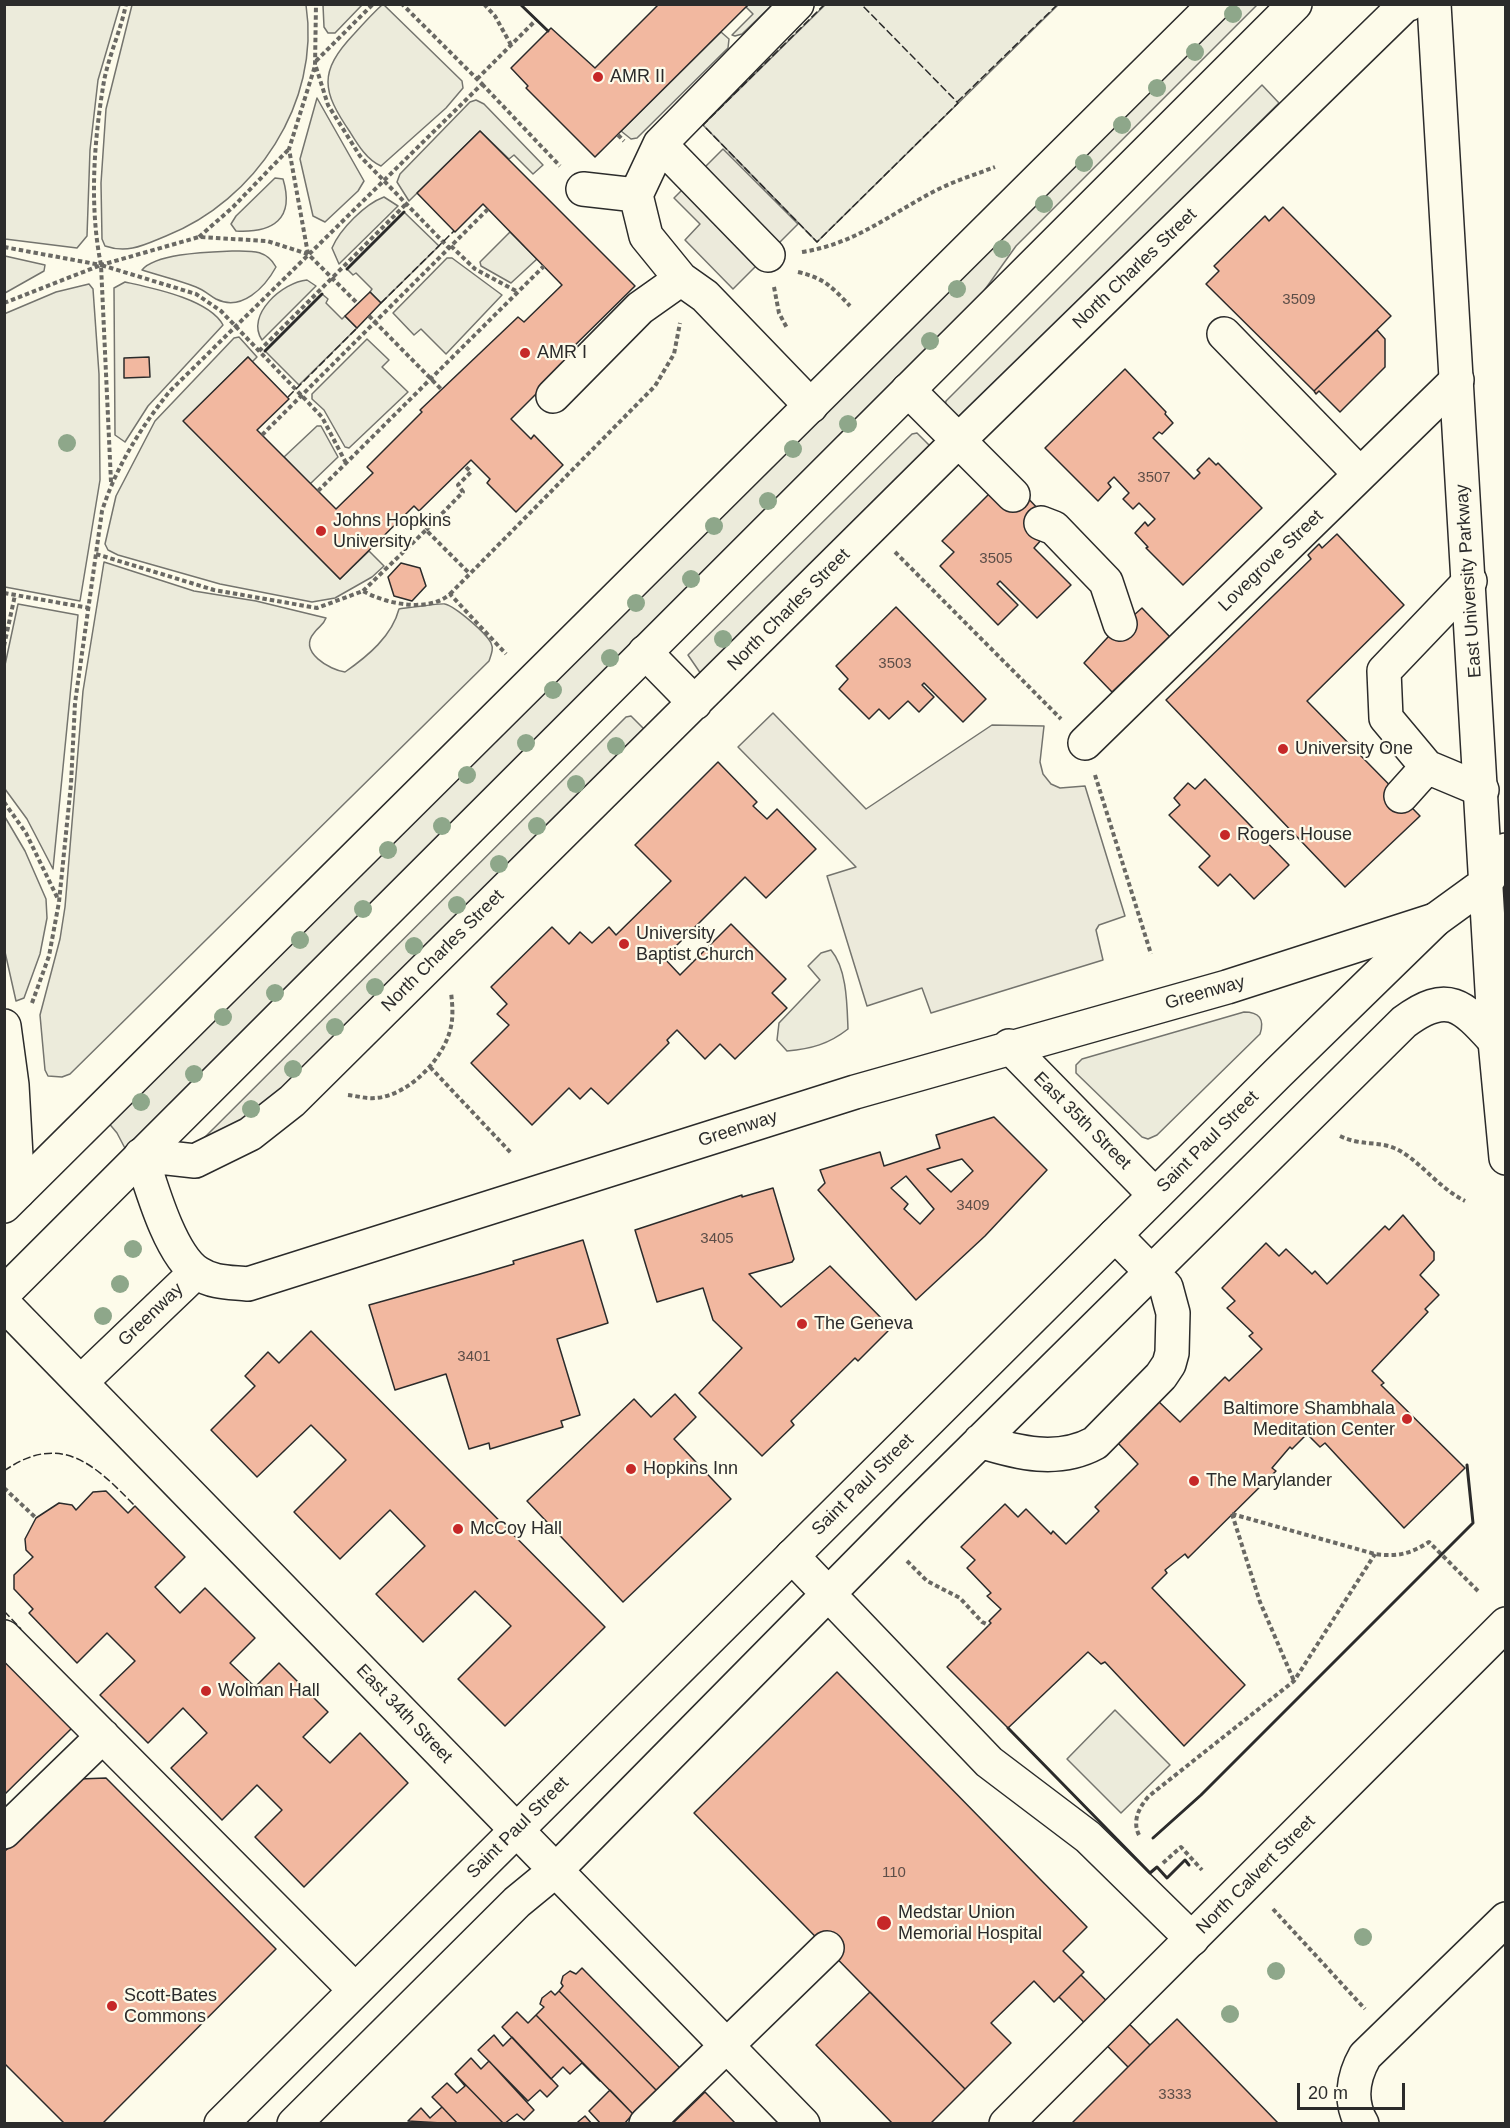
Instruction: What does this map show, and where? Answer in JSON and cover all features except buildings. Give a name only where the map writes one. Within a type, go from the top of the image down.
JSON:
[{"type":"main road","points":[[797,4],[660,144],[636,195],[646,236],[693,288],[811,406]]},
{"type":"main road","points":[[11,1199],[1215,4]]},
{"type":"main road","points":[[4,1293],[1294,4]]},
{"type":"main road","name":"North Charles Street","points":[[141,1155],[195,1161],[250,1134],[292,1101],[959,440],[1405,5],[1409,4]]},
{"type":"main road","name":"East University Parkway","points":[[1434,4],[1482,790],[1496,881],[1495,1041],[1506,1158]]},
{"type":"main road","points":[[660,144],[783,264]]},
{"type":"main road","points":[[583,189],[636,195]]},
{"type":"main road","points":[[553,396],[640,308],[693,288]]},
{"type":"main road","points":[[1224,334],[1360,474]]},
{"type":"main road","name":"Lovegrove Street","points":[[1085,743],[1456,380]]},
{"type":"main road","points":[[908,390],[1013,495]]},
{"type":"main road","points":[[1041,523],[1054,528],[1106,582],[1120,624]]},
{"type":"main road","points":[[1470,581],[1384,671],[1386,718],[1427,767],[1482,790]]},
{"type":"main road","points":[[645,652],[695,703]]},
{"type":"main road","points":[[1401,796],[1427,767]]},
{"type":"main road","name":"Saint Paul Street","points":[[221,2124],[1155,1195],[1435,920],[1496,881],[1506,850]]},
{"type":"main road","name":"Greenway","points":[[81,1382],[196,1272],[218,1282],[248,1284],[855,1092],[1009,1046],[1227,987],[1435,920]]},
{"type":"main road","points":[[294,2124],[517,1902],[556,1870],[980,1441],[1404,1022],[1423,1008],[1438,1003],[1454,1004],[1470,1013],[1495,1041]]},
{"type":"main road","points":[[4,1026],[12,1085],[11,1199]]},
{"type":"main road","name":"East 35th Street","points":[[1009,1046],[1155,1195]]},
{"type":"main road","points":[[141,1155],[161,1216],[182,1255],[196,1272]]},
{"type":"main road","points":[[980,1441],[1027,1455],[1070,1454],[1095,1443],[1161,1376],[1169,1364],[1172,1353],[1170,1297],[1152,1272],[1115,1235]]},
{"type":"main road","name":"East 34th Street","points":[[4,1304],[803,2124]]},
{"type":"main road","points":[[792,1556],[989,1762],[1089,1837],[1192,1939]]},
{"type":"main road","name":"North Calvert Street","points":[[1006,2124],[1506,1624]]},
{"type":"main road","points":[[4,1636],[356,1990]]},
{"type":"main road","points":[[4,1832],[104,1736]]},
{"type":"main road","points":[[1362,2124],[1353,2092],[1355,2073],[1365,2056],[1506,1919]]},
{"type":"main road","points":[[646,2124],[726,2044],[828,1948]]},
{"type":"path","points":[[111,482],[101,265],[95,234],[97,139],[105,79],[126,4]]},
{"type":"path","points":[[316,4],[316,64],[320,85],[338,126],[382,181],[450,247],[475,269],[518,292]]},
{"type":"path","points":[[199,237],[234,207],[289,149],[316,64],[373,4]]},
{"type":"path","points":[[402,4],[583,189]]},
{"type":"path","points":[[484,4],[495,16],[511,45]]},
{"type":"path","points":[[477,79],[536,20]]},
{"type":"path","points":[[32,1004],[49,956],[59,902],[71,784],[75,704],[102,511],[111,482],[148,417],[170,391],[482,84]]},
{"type":"path","points":[[289,149],[308,254]]},
{"type":"path","points":[[783,264],[838,244],[934,191],[995,167]]},
{"type":"path","points":[[259,351],[405,205]]},
{"type":"path","points":[[262,435],[488,209]]},
{"type":"path","points":[[4,303],[101,265],[199,237],[267,241],[308,254],[358,304]]},
{"type":"path","points":[[4,247],[101,265],[196,294],[221,311],[322,417],[346,464]]},
{"type":"path","points":[[783,264],[817,276],[834,289],[850,306]]},
{"type":"path","points":[[783,264],[779,313],[793,334]]},
{"type":"path","points":[[318,492],[544,266]]},
{"type":"path","points":[[363,591],[375,598],[406,604],[435,602],[450,594],[655,386],[674,354],[681,319],[693,288]]},
{"type":"path","points":[[369,316],[441,389]]},
{"type":"path","points":[[96,554],[214,590],[317,608],[363,591],[463,492],[458,485],[471,472],[465,466]]},
{"type":"path","points":[[426,530],[469,574]]},
{"type":"path","points":[[892,549],[1085,743],[1151,954]]},
{"type":"path","points":[[4,593],[89,608]]},
{"type":"path","points":[[450,594],[506,654]]},
{"type":"path","points":[[4,646],[15,595]]},
{"type":"path","points":[[4,802],[26,833],[59,902]]},
{"type":"path","points":[[343,1095],[376,1098],[404,1089],[430,1067],[446,1040],[453,1021],[451,988]]},
{"type":"path","points":[[430,1067],[512,1154]]},
{"type":"path","points":[[1334,1132],[1362,1144],[1395,1148],[1447,1192],[1465,1201]]},
{"type":"path","points":[[4,1488],[36,1518]]},
{"type":"path","points":[[1294,1681],[1260,1602],[1232,1514],[1376,1554],[1394,1556],[1411,1554],[1430,1542],[1480,1593]]},
{"type":"path","points":[[1143,1842],[1136,1832],[1136,1818],[1140,1806],[1149,1796],[1294,1681],[1376,1554]]},
{"type":"path","points":[[907,1561],[927,1581],[960,1598],[982,1622],[989,1625]]},
{"type":"path","points":[[1156,1856],[1163,1863],[1181,1847],[1202,1870]]},
{"type":"path","points":[[1273,1909],[1370,2014]]},
{"type":"shaded area","points":[[5,4],[120,5],[98,80],[90,150],[87,236],[77,248],[5,239]]},
{"type":"shaded area","points":[[323,4],[362,5],[335,33],[328,33],[324,27]]},
{"type":"shaded area","points":[[383,4],[462,81],[463,88],[446,108],[381,166],[371,160],[356,142],[334,105],[329,93],[328,82],[334,60],[342,47]]},
{"type":"shaded area","points":[[749,4],[772,5],[742,34],[732,35],[753,14],[746,7]]},
{"type":"shaded area","points":[[132,5],[306,5],[308,42],[303,78],[292,112],[275,144],[253,173],[228,199],[198,220],[166,236],[136,247],[121,249],[105,246],[102,239],[101,183],[106,109]]},
{"type":"shaded area","points":[[825,5],[1058,5],[817,242],[703,125]]},
{"type":"shaded area","points":[[1228,5],[1257,5],[1016,246],[976,302],[128,1154],[117,1133],[107,1121]]},
{"type":"shaded area","points":[[721,32],[729,39],[728,48],[637,138],[631,139],[621,131]]},
{"type":"shaded area","points":[[1262,85],[1279,103],[963,418],[956,419],[945,406],[946,401]]},
{"type":"shaded area","points":[[317,98],[364,181],[358,191],[325,222],[313,216],[300,159]]},
{"type":"shaded area","points":[[476,100],[484,104],[543,165],[533,174],[514,155],[509,159],[480,131],[409,201],[397,182],[400,174],[470,102]]},
{"type":"shaded area","points":[[723,149],[798,224],[733,289],[685,240],[700,224],[674,198]]},
{"type":"shaded area","points":[[275,178],[283,179],[286,193],[286,204],[278,221],[261,229],[236,231],[231,224],[236,216]]},
{"type":"shaded area","points":[[384,197],[398,206],[339,264],[332,248],[341,233],[361,211]]},
{"type":"shaded area","points":[[404,212],[439,246],[381,303],[370,292],[372,289],[356,273],[353,275],[347,269]]},
{"type":"shaded area","points":[[510,232],[537,259],[511,283],[481,266],[480,262]]},
{"type":"shaded area","points":[[252,251],[263,254],[276,267],[266,282],[252,295],[235,302],[216,299],[196,287],[142,270],[149,264],[171,257]]},
{"type":"shaded area","points":[[5,256],[45,265],[44,271],[5,293]]},
{"type":"shaded area","points":[[447,258],[452,258],[502,295],[446,354],[421,329],[414,335],[393,313]]},
{"type":"shaded area","points":[[307,280],[316,286],[262,340],[258,330],[258,320],[269,301],[287,287]]},
{"type":"shaded area","points":[[125,282],[164,291],[193,302],[206,308],[223,325],[148,406],[125,442],[115,435],[114,288]]},
{"type":"shaded area","points":[[89,284],[93,289],[99,374],[100,480],[80,601],[5,587],[4,314],[56,292]]},
{"type":"shaded area","points":[[322,294],[328,299],[326,303],[342,319],[345,316],[357,328],[299,385],[265,351]]},
{"type":"shaded area","points":[[239,337],[257,357],[252,362],[248,357],[184,421],[340,579],[369,551],[384,566],[372,577],[335,598],[312,602],[220,584],[118,555],[108,550],[105,544],[116,496],[155,421],[234,338]]},
{"type":"shaded area","points":[[367,339],[389,360],[382,367],[408,392],[349,448],[345,447],[324,410],[312,399],[312,394]]},
{"type":"shaded area","points":[[317,426],[321,426],[338,457],[310,484],[284,457]]},
{"type":"shaded area","points":[[917,433],[930,446],[701,674],[688,655],[912,434]]},
{"type":"shaded area","points":[[104,562],[194,591],[256,601],[326,618],[310,640],[310,647],[324,664],[339,671],[345,672],[378,645],[391,628],[399,609],[442,604],[450,606],[483,633],[491,643],[492,650],[489,661],[70,1074],[62,1077],[48,1076],[45,1070],[40,1015],[60,939],[65,907],[83,691]]},
{"type":"shaded area","points":[[18,604],[78,615],[53,869],[27,819],[5,789],[5,665]]},
{"type":"shaded area","points":[[773,713],[866,809],[992,725],[1044,726],[1040,762],[1043,774],[1051,784],[1060,788],[1085,786],[1125,916],[1099,925],[1096,930],[1103,960],[931,1013],[922,988],[867,1006],[827,876],[856,867],[738,747]]},
{"type":"shaded area","points":[[631,716],[644,729],[257,1117],[202,1140],[626,717]]},
{"type":"shaded area","points":[[5,817],[25,851],[46,899],[47,918],[40,954],[24,998],[16,1001],[5,952]]},
{"type":"shaded area","points":[[831,950],[843,977],[848,1029],[819,1045],[787,1051],[777,1040],[779,1023],[820,980],[808,966],[821,953]]},
{"type":"shaded area","points":[[1244,1012],[1254,1013],[1260,1017],[1262,1024],[1260,1034],[1157,1135],[1148,1139],[1142,1137],[1076,1073],[1076,1065],[1082,1059]]},
{"type":"shaded area","points":[[1115,1710],[1170,1765],[1121,1813],[1067,1759]]},
{"type":"fence","points":[[825,4],[703,125],[817,242],[958,103],[861,4]]},
{"type":"fence","points":[[957,102],[1058,4]]},
{"type":"fence","points":[[381,303],[454,231]]},
{"type":"fence","points":[[288,397],[357,328]]},
{"type":"fence","points":[[4,1471],[24,1459],[43,1454],[60,1454],[76,1458],[106,1478],[135,1506]]},
{"type":"fence","points":[[4,1611],[21,1629]]},
{"type":"wall","points":[[520,4],[548,31]]},
{"type":"wall","points":[[347,269],[404,212]]},
{"type":"wall","points":[[265,351],[322,294]]},
{"type":"wall","points":[[1153,1838],[1201,1795],[1473,1523],[1467,1465]]},
{"type":"wall","points":[[1008,1728],[1150,1873],[1157,1867],[1167,1878],[1185,1860],[1189,1865]]},
{"type":"place","name":"AMR II","points":[[598,77]]},
{"type":"place","name":"AMR I","points":[[525,353]]},
{"type":"place","name":"Johns Hopkins University","points":[[321,531]]},
{"type":"place","name":"University One","points":[[1283,749]]},
{"type":"place","name":"Rogers House","points":[[1225,835]]},
{"type":"place","name":"University Baptist Church","points":[[624,944]]},
{"type":"place","name":"The Geneva","points":[[802,1324]]},
{"type":"place","name":"Baltimore Shambhala Meditation Center","points":[[1407,1419]]},
{"type":"place","name":"Hopkins Inn","points":[[631,1469]]},
{"type":"place","name":"The Marylander","points":[[1194,1481]]},
{"type":"place","name":"McCoy Hall","points":[[458,1529]]},
{"type":"place","name":"Wolman Hall","points":[[206,1691]]},
{"type":"place","name":"Medstar Union Memorial Hospital","points":[[884,1923]]},
{"type":"place","name":"Scott-Bates Commons","points":[[112,2006]]}]
